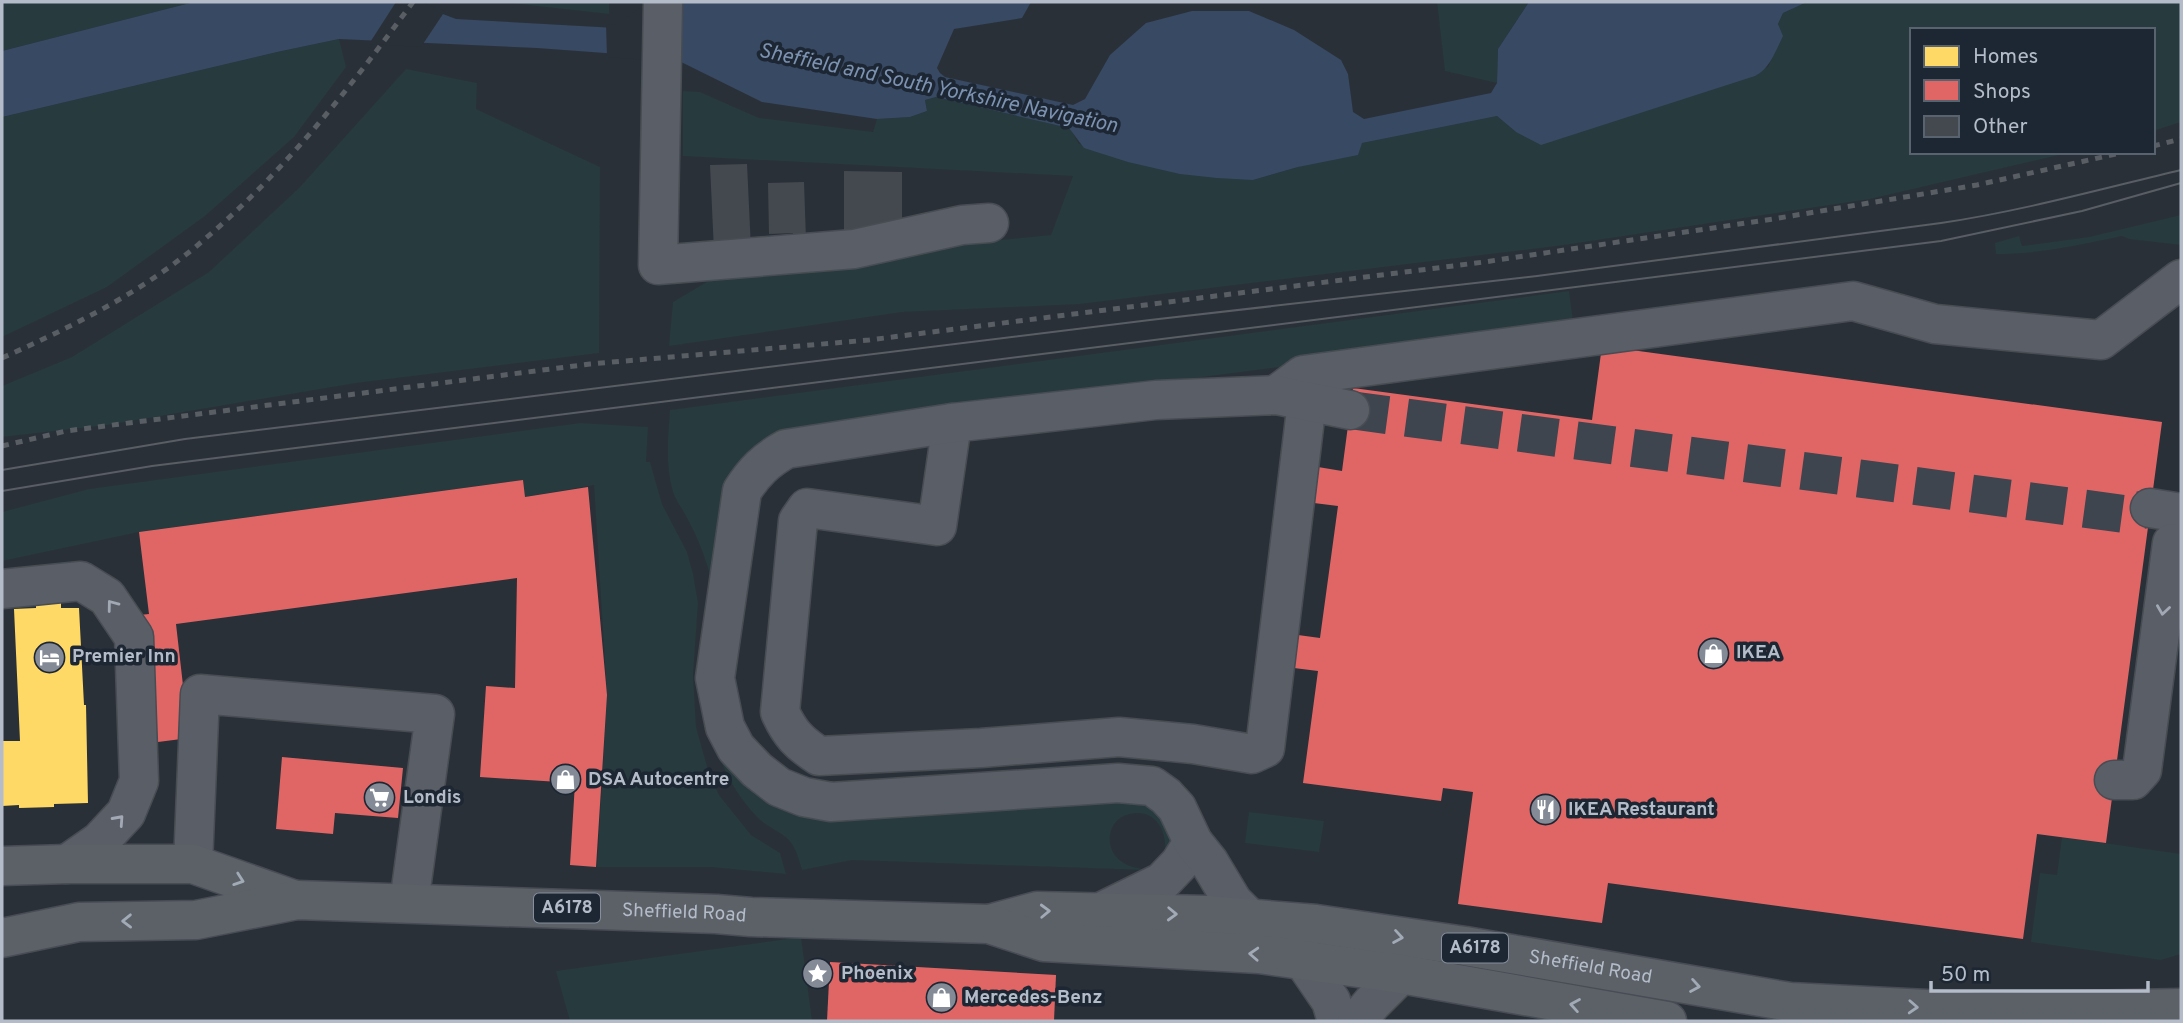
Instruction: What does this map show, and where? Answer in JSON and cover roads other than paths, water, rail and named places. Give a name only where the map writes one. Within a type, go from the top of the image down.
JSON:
[{"type":"main road","name":"A6178","points":[[2,866],[193,864],[297,900]]},
{"type":"main road","name":"A6178","points":[[2,938],[79,922],[196,920],[297,900]]},
{"type":"main road","name":"Sheffield Road","points":[[297,900],[989,924],[1044,942],[1259,954],[1401,974],[1667,1021]]},
{"type":"main road","name":"Sheffield Road","points":[[989,924],[1037,911],[1207,915],[1316,924],[1465,946],[1790,1002],[1999,1016],[2181,1008]]},
{"type":"street","points":[[663,2],[658,265],[854,249],[962,225],[989,223]]},
{"type":"street","points":[[952,423],[937,526],[807,508],[798,521],[780,712],[786,727],[799,744],[819,756],[981,748],[1119,737],[1193,744],[1252,754],[1265,748],[1292,399],[1303,375],[1853,301],[1935,324],[2101,340],[2181,279]]},
{"type":"street","points":[[1251,920],[1233,902],[1209,862],[1193,842],[1177,808],[1152,786],[1118,783],[831,802],[804,797],[779,787],[757,769],[736,748],[725,727],[715,678],[742,491],[768,459],[786,449],[952,423],[1156,400],[1292,399],[1350,410]]},
{"type":"street","points":[[2114,780],[2133,780],[2142,770],[2166,529]]},
{"type":"street","points":[[2,589],[81,581],[107,597],[134,637],[139,781],[126,813],[100,841],[67,864]]},
{"type":"street","points":[[193,864],[200,694],[435,714],[409,903]]},
{"type":"street","points":[[1103,911],[1162,882],[1180,863],[1193,842]]},
{"type":"street","points":[[1303,960],[1331,1001],[1337,1021]]},
{"type":"street","points":[[1357,1021],[1401,974]]},
{"type":"water","name":"Sheffield and South Yorkshire Navigation","points":[[194,2],[411,2],[456,19],[616,28],[655,2],[1031,2],[1022,18],[954,29],[937,68],[945,77],[1073,105],[1085,99],[1110,55],[1146,23],[1192,11],[1249,11],[1294,30],[1341,60],[1348,74],[1353,112],[1364,119],[1491,93],[1497,83],[1498,49],[1529,2],[1807,2],[1783,13],[1778,24],[1783,36],[1769,64],[1755,76],[1541,145],[1516,132],[1497,116],[1362,143],[1358,155],[1298,167],[1253,180],[1180,174],[1128,162],[1084,148],[1069,128],[936,97],[925,100],[927,111],[910,117],[877,119],[762,102],[673,58],[537,48],[339,39],[2,117],[2,51]]},
{"type":"tunnel","points":[[1350,410],[2124,514],[2150,508]]},
{"type":"tram line","points":[[2,470],[185,439],[1150,320],[1537,276],[1941,223],[2031,206],[2181,170]]},
{"type":"tram line","points":[[2,491],[152,466],[1941,241],[2082,211],[2181,183]]},
{"type":"railway","points":[[2,358],[54,334],[129,293],[177,262],[199,244],[259,189],[314,129],[413,2]]},
{"type":"railway","points":[[2155,146],[2181,139]]},
{"type":"railway","points":[[2,446],[66,431],[590,364],[869,340],[1484,262],[1773,219],[1977,185],[2116,154]]},
{"type":"place","name":"IKEA","points":[[1713,653]]},
{"type":"place","name":"Premier Inn","points":[[49,657]]},
{"type":"place","name":"DSA Autocentre","points":[[565,780]]},
{"type":"place","name":"Londis","points":[[380,798]]},
{"type":"place","name":"IKEA Restaurant","points":[[1545,810]]},
{"type":"place","name":"Phoenix","points":[[818,974]]},
{"type":"place","name":"Mercedes-Benz","points":[[941,998]]}]
